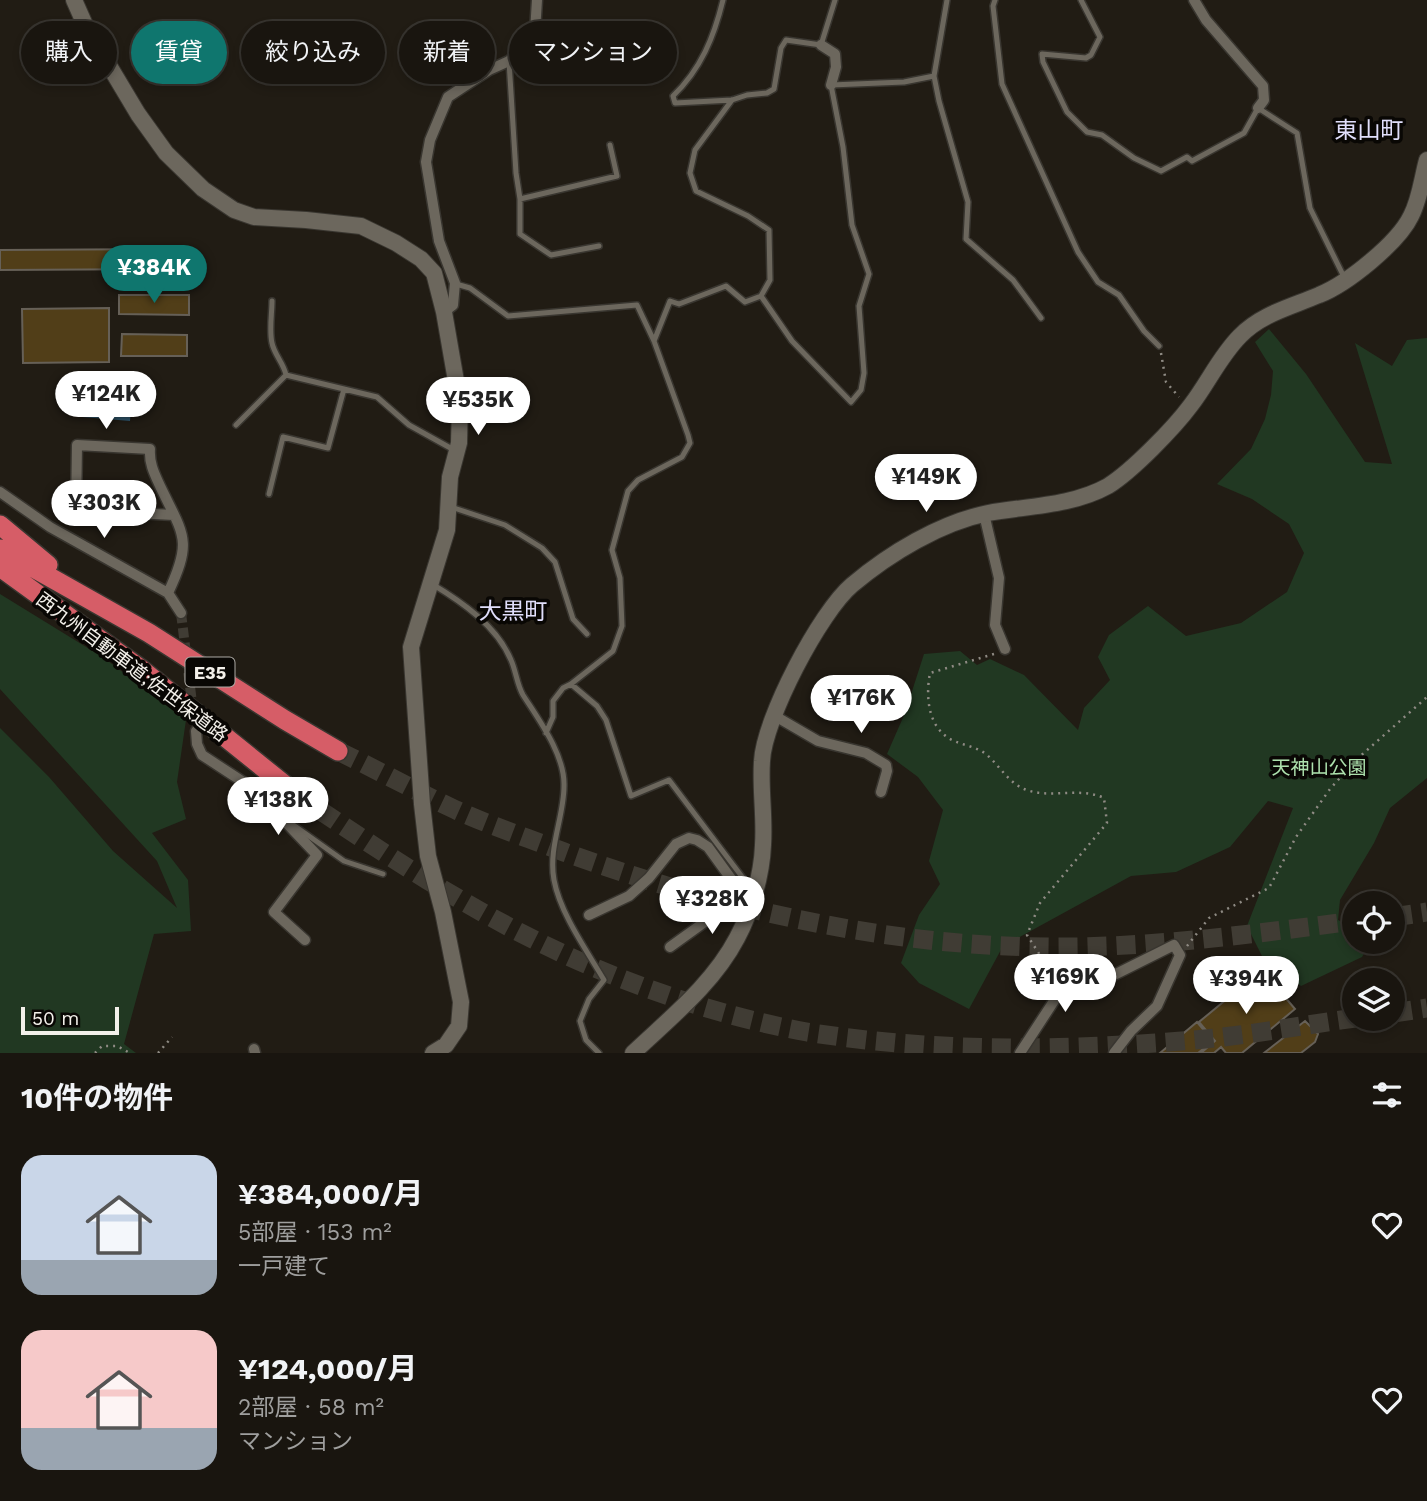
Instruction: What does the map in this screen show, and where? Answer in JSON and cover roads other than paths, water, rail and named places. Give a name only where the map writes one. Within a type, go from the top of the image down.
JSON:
[{"type":"highway","points":[[0,525],[82,593]]},
{"type":"highway","name":"西九州自動車道;佐世保道路","points":[[0,548],[82,593],[338,751]]},
{"type":"highway","name":"西九州自動車道;佐世保道路","points":[[0,567],[142,670],[296,794]]},
{"type":"highway","points":[[0,583],[67,615]]},
{"type":"street","points":[[74,0],[86,27],[138,114],[166,153],[204,189],[234,210],[254,217],[306,219],[361,226],[397,243],[421,259],[434,273],[444,312],[460,404],[457,451],[450,477],[447,530],[411,647],[428,856],[443,912],[461,1002],[459,1026],[446,1045],[433,1053]]},
{"type":"street","points":[[536,21],[537,0]]},
{"type":"street","points":[[1194,0],[1206,20],[1263,86],[1264,100],[1258,108]]},
{"type":"street","points":[[821,45],[835,54],[836,67],[831,85]]},
{"type":"street","points":[[444,312],[453,305],[455,283],[439,241],[426,162],[430,140],[448,97],[509,61]]},
{"type":"street","points":[[633,1053],[717,971],[738,937],[752,899],[764,847],[761,758],[800,657],[850,586],[943,526],[984,514],[1071,499],[1109,485],[1151,449],[1189,407],[1237,339],[1254,323],[1325,293],[1395,241],[1413,212],[1427,160]]},
{"type":"street","points":[[168,593],[185,549],[174,515],[152,469],[150,449],[77,445],[76,510],[174,515]]},
{"type":"street","points":[[0,492],[50,527],[168,593],[181,613]]},
{"type":"street","points":[[984,514],[999,578],[995,625],[1005,649]]},
{"type":"street","points":[[775,716],[818,741],[866,753],[886,765],[881,792]]},
{"type":"street","points":[[196,731],[197,744],[202,755],[254,789],[317,855],[274,912],[304,940]]},
{"type":"street","points":[[589,915],[629,896],[649,878],[676,844],[689,838],[708,847],[752,899]]},
{"type":"street","points":[[670,947],[713,916],[752,899]]},
{"type":"street","points":[[1020,1053],[1067,981],[1084,990],[1174,945],[1180,956],[1157,1006],[1131,1031],[1114,1053]]},
{"type":"lane","points":[[723,0],[707,50],[687,83],[673,96],[675,103],[732,100],[774,89],[781,47],[786,40],[821,45],[835,0]]},
{"type":"lane","points":[[947,0],[934,76],[968,202],[966,239],[1013,280],[1041,318]]},
{"type":"lane","points":[[995,0],[993,6],[1002,84],[1078,252],[1098,282],[1119,295],[1144,331],[1159,346]]},
{"type":"lane","points":[[1081,0],[1100,37],[1091,55],[1086,58],[1042,54],[1043,62],[1067,112],[1087,132],[1102,135],[1134,158],[1161,171],[1187,157],[1192,160],[1244,132],[1258,108],[1297,133],[1310,208],[1345,280]]},
{"type":"lane","points":[[761,296],[792,341],[851,402],[861,390],[864,373],[859,306],[869,274],[852,225],[843,147],[831,85],[904,82],[934,76]]},
{"type":"lane","points":[[510,84],[520,199],[520,233],[551,255],[599,246]]},
{"type":"lane","points":[[654,341],[670,301],[679,304],[726,286],[746,302],[761,296],[770,281],[769,230],[748,216],[696,191],[690,173],[695,150],[732,100]]},
{"type":"lane","points":[[520,199],[617,176],[610,145]]},
{"type":"lane","points":[[455,283],[470,288],[508,316],[637,305],[654,341],[690,443],[682,457],[638,480],[628,491],[612,550],[620,578],[622,626],[613,651],[562,688],[553,701],[554,716],[546,733]]},
{"type":"lane","points":[[272,301],[272,343],[286,375]]},
{"type":"lane","points":[[286,375],[377,397],[409,425],[457,451]]},
{"type":"lane","points":[[236,425],[286,375]]},
{"type":"lane","points":[[269,495],[282,437],[328,448],[344,389]]},
{"type":"lane","points":[[448,506],[505,525],[542,548],[555,562],[573,619],[587,634]]},
{"type":"lane","points":[[431,583],[464,604],[496,637],[511,659],[521,692],[554,745],[565,784],[554,847],[554,879],[560,900],[604,980],[589,999],[580,1021],[586,1040],[599,1053]]},
{"type":"lane","points":[[571,684],[597,706],[606,720],[631,796],[669,780],[752,899]]},
{"type":"lane","points":[[280,817],[344,861],[383,874]]},
{"type":"water","points":[[85,385],[133,388],[130,421],[82,417]]},
{"type":"tunnel","points":[[181,613],[193,711]]},
{"type":"tunnel","points":[[338,751],[469,816],[625,873],[750,909],[877,933],[1005,946],[1070,947],[1213,938],[1342,922]]},
{"type":"tunnel","points":[[296,794],[452,895],[551,948],[643,987],[709,1009],[775,1026],[905,1044],[1055,1048],[1205,1039],[1342,1020]]},
{"type":"tunnel","points":[[1405,915],[1427,912]]},
{"type":"tunnel","points":[[1405,1011],[1427,1008]]},
{"type":"district","name":"東山町","points":[[1369,130]]},
{"type":"district","name":"大黒町","points":[[513,611]]},
{"type":"park label","name":"天神山公園","points":[[1319,767]]}]
